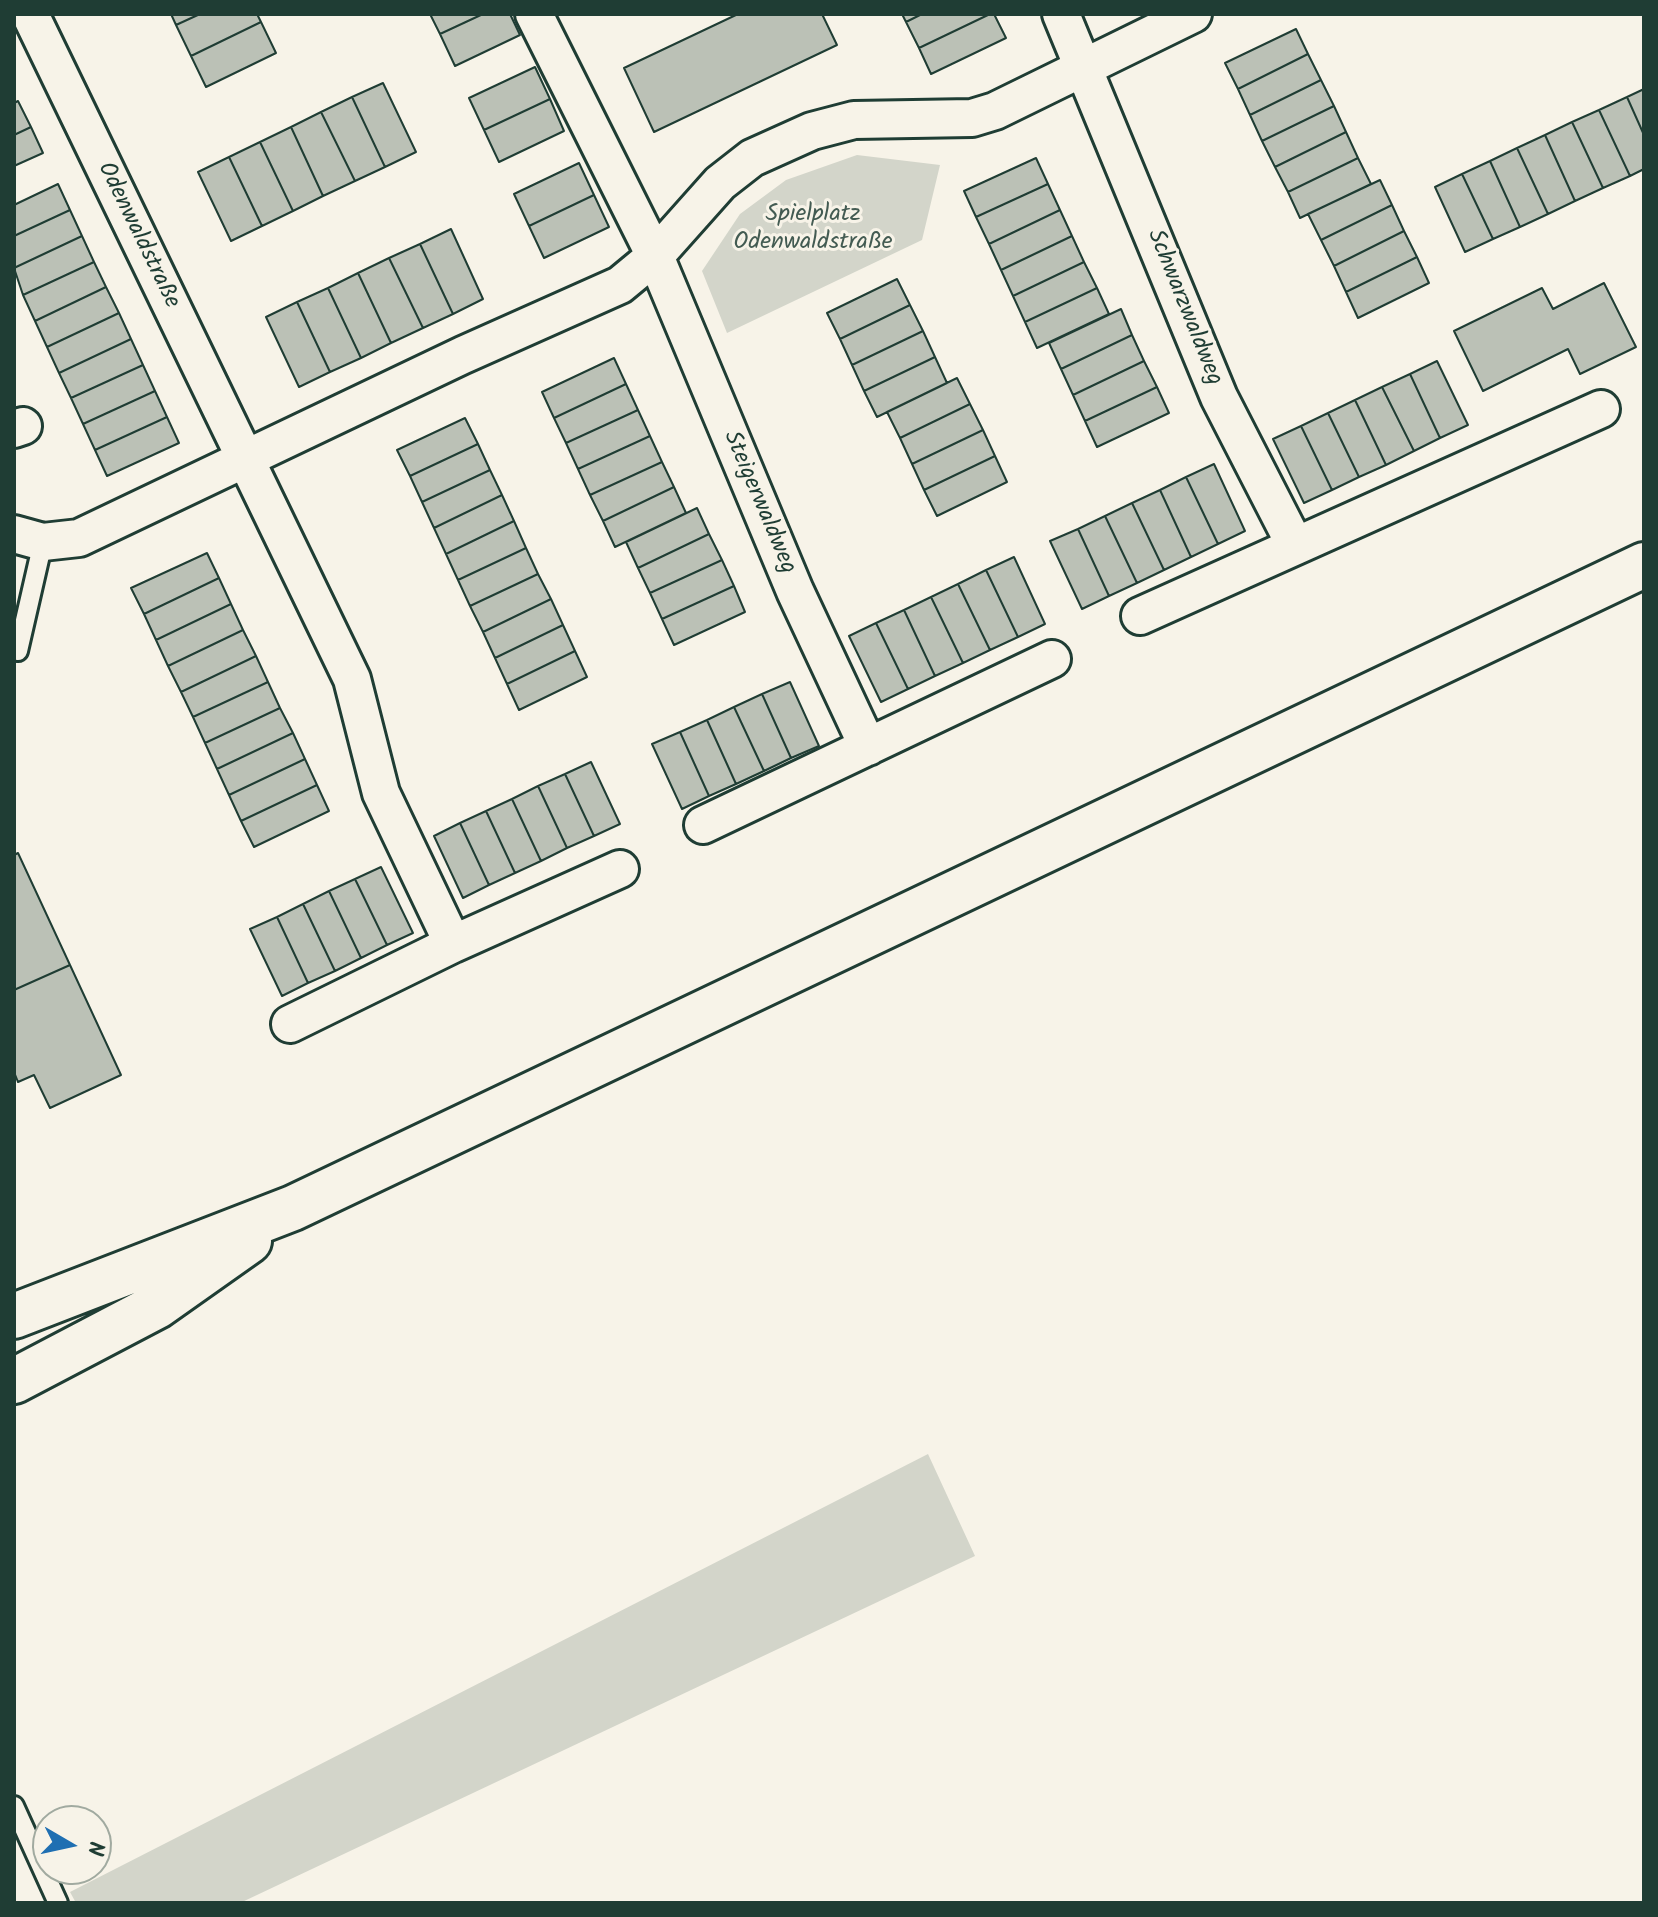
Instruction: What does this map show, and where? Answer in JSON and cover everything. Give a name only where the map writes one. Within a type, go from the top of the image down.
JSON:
[{"type":"main road","points":[[14,1316],[293,1208],[1644,565]]},
{"type":"main road","points":[[14,1381],[157,1306],[293,1208]]},
{"type":"main road","points":[[14,1292],[66,1295]]},
{"type":"street","name":"Odenwaldstraße","points":[[30,14],[244,459]]},
{"type":"street","points":[[534,14],[655,256]]},
{"type":"street","points":[[1061,14],[1085,65]]},
{"type":"street","points":[[28,538],[79,538],[620,285],[655,256],[720,183],[752,158],[812,131],[854,120],[972,118],[995,111],[1193,14]]},
{"type":"street","name":"Schwarzwaldweg","points":[[1085,65],[1219,397],[1295,545]]},
{"type":"street","name":"Steigerwaldweg","points":[[655,256],[795,591],[868,747]]},
{"type":"street","points":[[1140,616],[1601,409]]},
{"type":"street","points":[[244,459],[352,679],[381,793],[453,944]]},
{"type":"street","points":[[703,825],[1052,659]]},
{"type":"street","points":[[290,1024],[453,944],[620,869]]},
{"type":"lane","points":[[18,651],[28,538]]},
{"type":"lane","points":[[14,1806],[58,1903]]},
{"type":"green space","name":"Spielplatz Odenwaldstraße","points":[[857,155],[940,165],[922,240],[727,333],[702,271],[740,214],[786,180]]},
{"type":"green space","points":[[928,1454],[975,1556],[240,1903],[76,1903],[70,1892],[84,1885],[112,1885],[112,1871]]},
{"type":"building","points":[[171,14],[200,14],[176,25]]},
{"type":"building","points":[[200,14],[257,14],[261,22],[191,56],[176,25]]},
{"type":"building","points":[[430,14],[483,14],[440,34]]},
{"type":"building","points":[[483,14],[510,14],[520,35],[455,66],[440,34]]},
{"type":"building","points":[[738,14],[822,14],[837,45],[654,132],[624,68]]},
{"type":"building","points":[[902,14],[922,14],[906,22]]},
{"type":"building","points":[[922,14],[990,14],[919,48],[906,22]]},
{"type":"building","points":[[994,14],[1006,38],[931,74],[919,48]]},
{"type":"building","points":[[261,22],[276,53],[206,87],[191,56]]},
{"type":"building","points":[[1296,29],[1308,54],[1238,89],[1225,63]]},
{"type":"building","points":[[1308,54],[1321,80],[1250,115],[1238,89]]},
{"type":"building","points":[[535,67],[550,99],[484,130],[469,98]]},
{"type":"building","points":[[1321,80],[1334,106],[1262,141],[1250,115]]},
{"type":"building","points":[[383,83],[416,152],[385,167],[352,97]]},
{"type":"building","points":[[1644,89],[1644,135],[1627,97]]},
{"type":"building","points":[[352,97],[385,167],[355,181],[321,112]]},
{"type":"building","points":[[1627,97],[1644,135],[1644,169],[1630,176],[1599,110]]},
{"type":"building","points":[[550,99],[564,131],[499,162],[484,130]]},
{"type":"building","points":[[18,101],[31,127],[14,135],[14,103]]},
{"type":"building","points":[[1334,106],[1346,132],[1275,167],[1262,141]]},
{"type":"building","points":[[1599,110],[1630,176],[1603,188],[1572,122]]},
{"type":"building","points":[[321,112],[355,181],[323,196],[291,127]]},
{"type":"building","points":[[1572,122],[1603,188],[1575,201],[1545,135]]},
{"type":"building","points":[[31,127],[43,153],[14,166],[14,135]]},
{"type":"building","points":[[291,127],[323,196],[293,211],[260,142]]},
{"type":"building","points":[[1346,132],[1358,158],[1288,192],[1275,167]]},
{"type":"building","points":[[1545,135],[1575,201],[1548,214],[1517,148]]},
{"type":"building","points":[[260,142],[293,211],[262,226],[229,157]]},
{"type":"building","points":[[1517,148],[1548,214],[1520,227],[1490,161]]},
{"type":"building","points":[[229,157],[262,226],[231,241],[198,172]]},
{"type":"building","points":[[1036,158],[1048,184],[976,217],[964,191]]},
{"type":"building","points":[[1358,158],[1371,184],[1300,218],[1288,192]]},
{"type":"building","points":[[1490,161],[1520,227],[1493,239],[1462,174]]},
{"type":"building","points":[[579,163],[594,195],[529,226],[514,194]]},
{"type":"building","points":[[1462,174],[1493,239],[1465,252],[1435,187]]},
{"type":"building","points":[[1380,180],[1392,205],[1321,240],[1308,214]]},
{"type":"building","points":[[58,184],[70,210],[14,236],[14,205]]},
{"type":"building","points":[[1048,184],[1060,210],[989,244],[976,217]]},
{"type":"building","points":[[594,195],[609,227],[544,258],[529,226]]},
{"type":"building","points":[[1392,205],[1404,231],[1334,266],[1321,240]]},
{"type":"building","points":[[70,210],[82,236],[14,268],[14,236]]},
{"type":"building","points":[[1060,210],[1072,236],[1001,270],[989,244]]},
{"type":"building","points":[[451,229],[483,299],[453,314],[420,244]]},
{"type":"building","points":[[1404,231],[1417,257],[1346,292],[1334,266]]},
{"type":"building","points":[[82,236],[94,262],[23,295],[14,268]]},
{"type":"building","points":[[1072,236],[1084,262],[1013,296],[1001,270]]},
{"type":"building","points":[[420,244],[453,314],[423,328],[389,258]]},
{"type":"building","points":[[1417,257],[1429,283],[1358,318],[1346,292]]},
{"type":"building","points":[[389,258],[423,328],[391,343],[358,273]]},
{"type":"building","points":[[94,262],[106,287],[35,321],[23,295]]},
{"type":"building","points":[[1084,262],[1097,288],[1025,322],[1013,296]]},
{"type":"building","points":[[358,273],[391,343],[361,358],[328,288]]},
{"type":"building","points":[[897,279],[910,305],[840,339],[827,313]]},
{"type":"building","points":[[1604,283],[1636,347],[1580,374],[1568,349],[1483,391],[1454,331],[1542,288],[1553,309]]},
{"type":"building","points":[[106,287],[119,313],[47,347],[35,321]]},
{"type":"building","points":[[328,288],[361,358],[330,372],[297,302]]},
{"type":"building","points":[[1097,288],[1109,314],[1037,348],[1025,322]]},
{"type":"building","points":[[297,302],[330,372],[299,387],[266,317]]},
{"type":"building","points":[[910,305],[923,331],[852,365],[840,339]]},
{"type":"building","points":[[1121,309],[1132,335],[1061,369],[1049,343]]},
{"type":"building","points":[[119,313],[131,339],[59,373],[47,347]]},
{"type":"building","points":[[923,331],[935,357],[864,391],[852,365]]},
{"type":"building","points":[[1132,335],[1144,361],[1073,395],[1061,369]]},
{"type":"building","points":[[131,339],[143,365],[71,398],[59,373]]},
{"type":"building","points":[[935,357],[947,383],[877,417],[864,391]]},
{"type":"building","points":[[614,358],[626,384],[554,418],[542,392]]},
{"type":"building","points":[[1144,361],[1157,387],[1085,421],[1073,395]]},
{"type":"building","points":[[1437,361],[1468,425],[1440,438],[1410,374]]},
{"type":"building","points":[[143,365],[155,391],[83,424],[71,398]]},
{"type":"building","points":[[1410,374],[1440,438],[1414,451],[1382,387]]},
{"type":"building","points":[[957,378],[970,404],[900,438],[887,412]]},
{"type":"building","points":[[626,384],[638,410],[566,443],[554,418]]},
{"type":"building","points":[[1157,387],[1169,413],[1097,447],[1085,421]]},
{"type":"building","points":[[1382,387],[1414,451],[1386,465],[1355,400]]},
{"type":"building","points":[[155,391],[167,417],[95,450],[83,424]]},
{"type":"building","points":[[1355,400],[1386,465],[1359,477],[1328,413]]},
{"type":"building","points":[[970,404],[983,430],[912,464],[900,438]]},
{"type":"building","points":[[638,410],[650,436],[578,469],[566,443]]},
{"type":"building","points":[[1328,413],[1359,477],[1332,490],[1301,426]]},
{"type":"building","points":[[167,417],[179,443],[107,476],[95,450]]},
{"type":"building","points":[[465,418],[478,444],[410,476],[397,450]]},
{"type":"building","points":[[1301,426],[1332,490],[1304,503],[1273,439]]},
{"type":"building","points":[[983,430],[995,456],[924,490],[912,464]]},
{"type":"building","points":[[650,436],[662,462],[590,495],[578,469]]},
{"type":"building","points":[[478,444],[490,470],[422,502],[410,476]]},
{"type":"building","points":[[995,456],[1007,482],[937,516],[924,490]]},
{"type":"building","points":[[662,462],[674,487],[603,521],[590,495]]},
{"type":"building","points":[[1214,464],[1245,531],[1218,544],[1186,477]]},
{"type":"building","points":[[490,470],[502,495],[434,528],[422,502]]},
{"type":"building","points":[[1186,477],[1218,544],[1191,557],[1160,490]]},
{"type":"building","points":[[674,487],[686,513],[615,547],[603,521]]},
{"type":"building","points":[[1160,490],[1191,557],[1164,570],[1132,503]]},
{"type":"building","points":[[502,495],[514,521],[446,554],[434,528]]},
{"type":"building","points":[[1132,503],[1164,570],[1137,583],[1105,516]]},
{"type":"building","points":[[697,508],[709,534],[638,568],[626,542]]},
{"type":"building","points":[[1105,516],[1137,583],[1109,596],[1078,529]]},
{"type":"building","points":[[514,521],[526,548],[458,580],[446,554]]},
{"type":"building","points":[[1078,529],[1109,596],[1082,609],[1050,541]]},
{"type":"building","points":[[709,534],[722,560],[650,593],[638,568]]},
{"type":"building","points":[[526,548],[538,574],[470,606],[458,580]]},
{"type":"building","points":[[207,553],[219,578],[144,614],[131,588]]},
{"type":"building","points":[[1014,557],[1045,624],[1018,637],[986,570]]},
{"type":"building","points":[[722,560],[734,586],[662,619],[650,593]]},
{"type":"building","points":[[986,570],[1018,637],[990,650],[958,584]]},
{"type":"building","points":[[538,574],[551,599],[483,632],[470,606]]},
{"type":"building","points":[[219,578],[231,604],[156,640],[144,614]]},
{"type":"building","points":[[958,584],[990,650],[963,663],[931,597]]},
{"type":"building","points":[[734,586],[745,612],[674,645],[662,619]]},
{"type":"building","points":[[931,597],[963,663],[935,676],[904,610]]},
{"type":"building","points":[[551,599],[563,625],[495,658],[483,632]]},
{"type":"building","points":[[231,604],[243,630],[168,666],[156,640]]},
{"type":"building","points":[[904,610],[935,676],[908,689],[876,623]]},
{"type":"building","points":[[876,623],[908,689],[881,702],[849,636]]},
{"type":"building","points":[[563,625],[575,651],[507,684],[495,658]]},
{"type":"building","points":[[243,630],[256,656],[181,692],[168,666]]},
{"type":"building","points":[[575,651],[587,677],[519,710],[507,684]]},
{"type":"building","points":[[256,656],[268,682],[193,717],[181,692]]},
{"type":"building","points":[[268,682],[280,708],[205,743],[193,717]]},
{"type":"building","points":[[790,682],[819,746],[791,758],[762,694]]},
{"type":"building","points":[[762,694],[791,758],[764,771],[734,707]]},
{"type":"building","points":[[734,707],[764,771],[736,784],[707,720]]},
{"type":"building","points":[[280,708],[293,733],[217,769],[205,743]]},
{"type":"building","points":[[707,720],[736,784],[709,796],[680,732]]},
{"type":"building","points":[[680,732],[709,796],[682,809],[652,744]]},
{"type":"building","points":[[293,733],[305,759],[229,795],[217,769]]},
{"type":"building","points":[[305,759],[317,785],[241,821],[229,795]]},
{"type":"building","points":[[591,762],[620,824],[594,836],[565,774]]},
{"type":"building","points":[[565,774],[594,836],[567,848],[538,786]]},
{"type":"building","points":[[317,785],[329,811],[254,847],[241,821]]},
{"type":"building","points":[[538,786],[567,848],[541,861],[512,799]]},
{"type":"building","points":[[512,799],[541,861],[515,873],[486,811]]},
{"type":"building","points":[[486,811],[515,873],[489,885],[460,823]]},
{"type":"building","points":[[460,823],[489,885],[463,898],[434,836]]},
{"type":"building","points":[[18,853],[70,965],[14,990],[14,855]]},
{"type":"building","points":[[381,867],[413,933],[387,945],[355,879]]},
{"type":"building","points":[[355,879],[387,945],[361,958],[329,891]]},
{"type":"building","points":[[329,891],[361,958],[335,971],[303,904]]},
{"type":"building","points":[[303,904],[335,971],[308,983],[277,917]]},
{"type":"building","points":[[277,917],[308,983],[282,996],[250,929]]},
{"type":"building","points":[[70,965],[121,1075],[50,1108],[34,1075],[18,1082],[14,1072],[14,990]]}]
